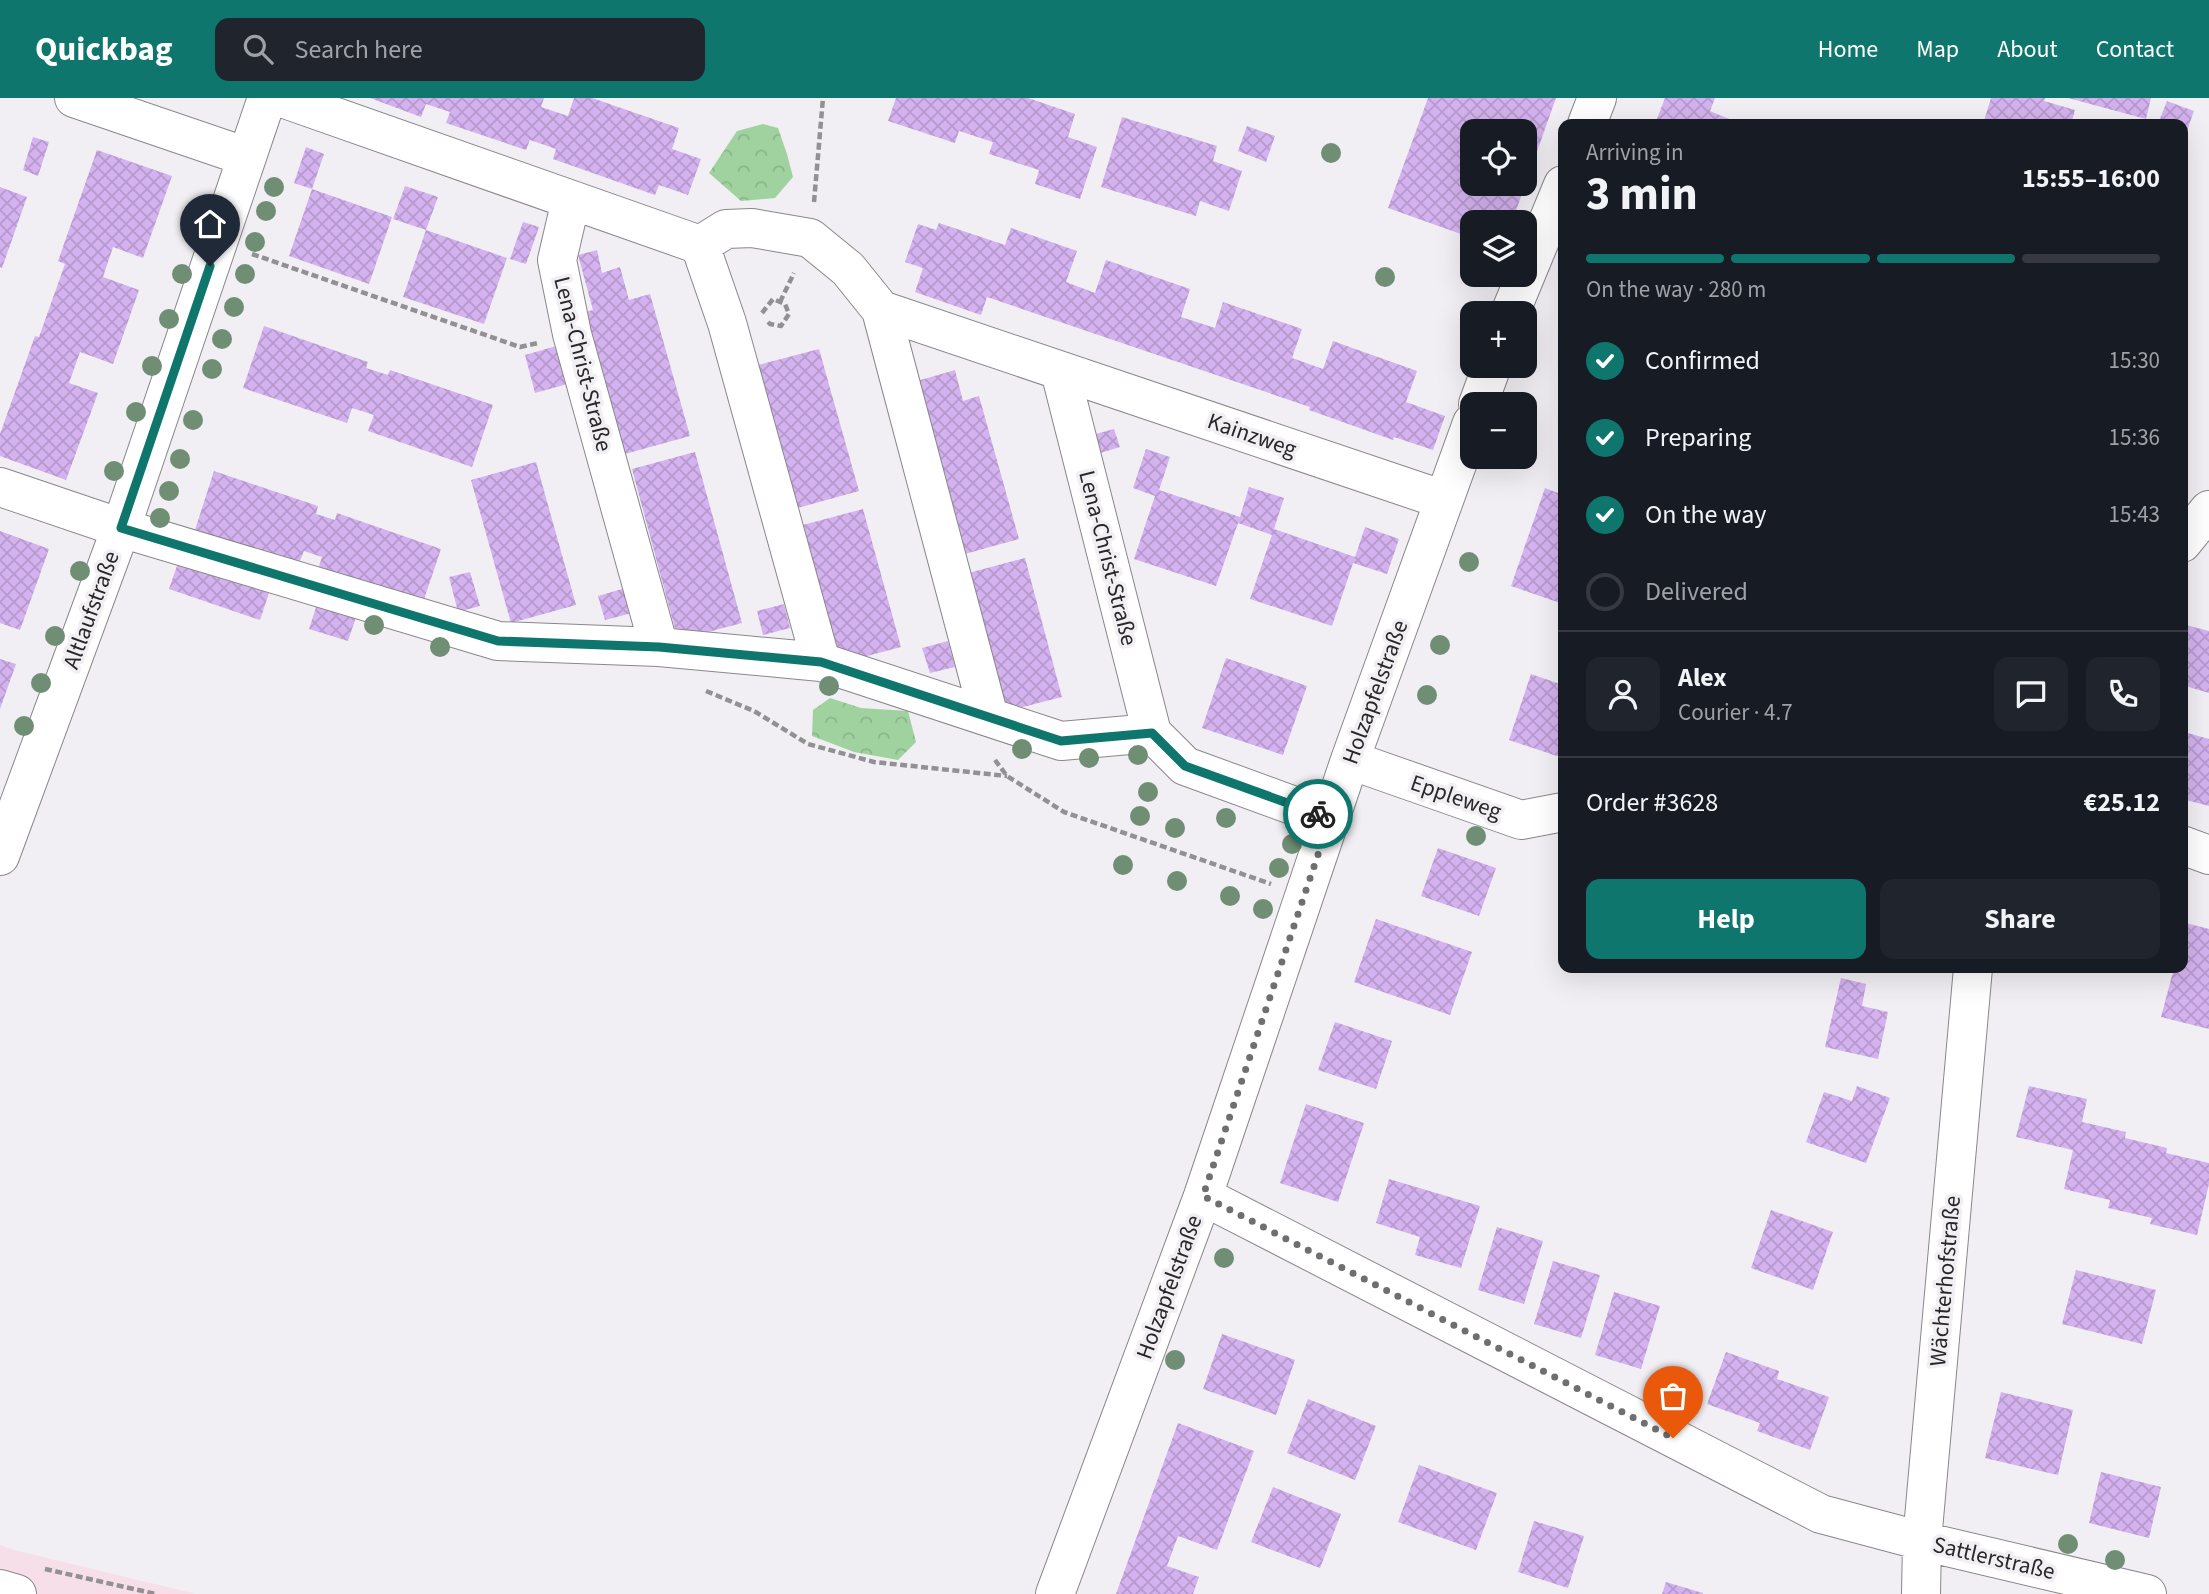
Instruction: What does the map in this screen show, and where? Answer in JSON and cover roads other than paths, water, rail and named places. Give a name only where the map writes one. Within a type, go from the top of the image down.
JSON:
[{"type":"street","points":[[74,98],[247,156]]},
{"type":"street","name":"Altlaufstraße","points":[[0,856],[121,528],[267,98]]},
{"type":"street","points":[[282,98],[700,245]]},
{"type":"street","points":[[1589,119],[1597,98]]},
{"type":"street","points":[[1515,301],[1558,197]]},
{"type":"street","name":"Lena-Christ-Straße","points":[[571,200],[557,260],[572,334],[659,647]]},
{"type":"street","points":[[700,245],[726,229],[752,228],[810,238],[848,269],[881,310],[989,717]]},
{"type":"street","points":[[700,245],[727,323],[821,662]]},
{"type":"street","points":[[881,310],[1060,371]]},
{"type":"street","name":"Lena-Christ-Straße","points":[[1060,371],[1152,733]]},
{"type":"street","name":"Kainzweg","points":[[1060,371],[1444,500]]},
{"type":"street","name":"Holzapfelstraße","points":[[1055,1594],[1203,1196],[1350,760],[1460,456]]},
{"type":"street","points":[[0,487],[121,528],[498,641],[659,647],[821,662],[1061,741],[1152,733],[1185,766],[1330,819]]},
{"type":"street","points":[[2188,536],[2209,510]]},
{"type":"street","name":"Eppleweg","points":[[1350,760],[1521,820],[1558,813]]},
{"type":"street","points":[[2188,847],[2209,855]]},
{"type":"street","name":"Wächterhofstraße","points":[[1921,1594],[1922,1541],[1973,973]]},
{"type":"street","name":"Sattlerstraße","points":[[1203,1196],[1821,1514],[1922,1541],[2147,1594]]},
{"type":"street","points":[[0,1589],[28,1581]]}]
